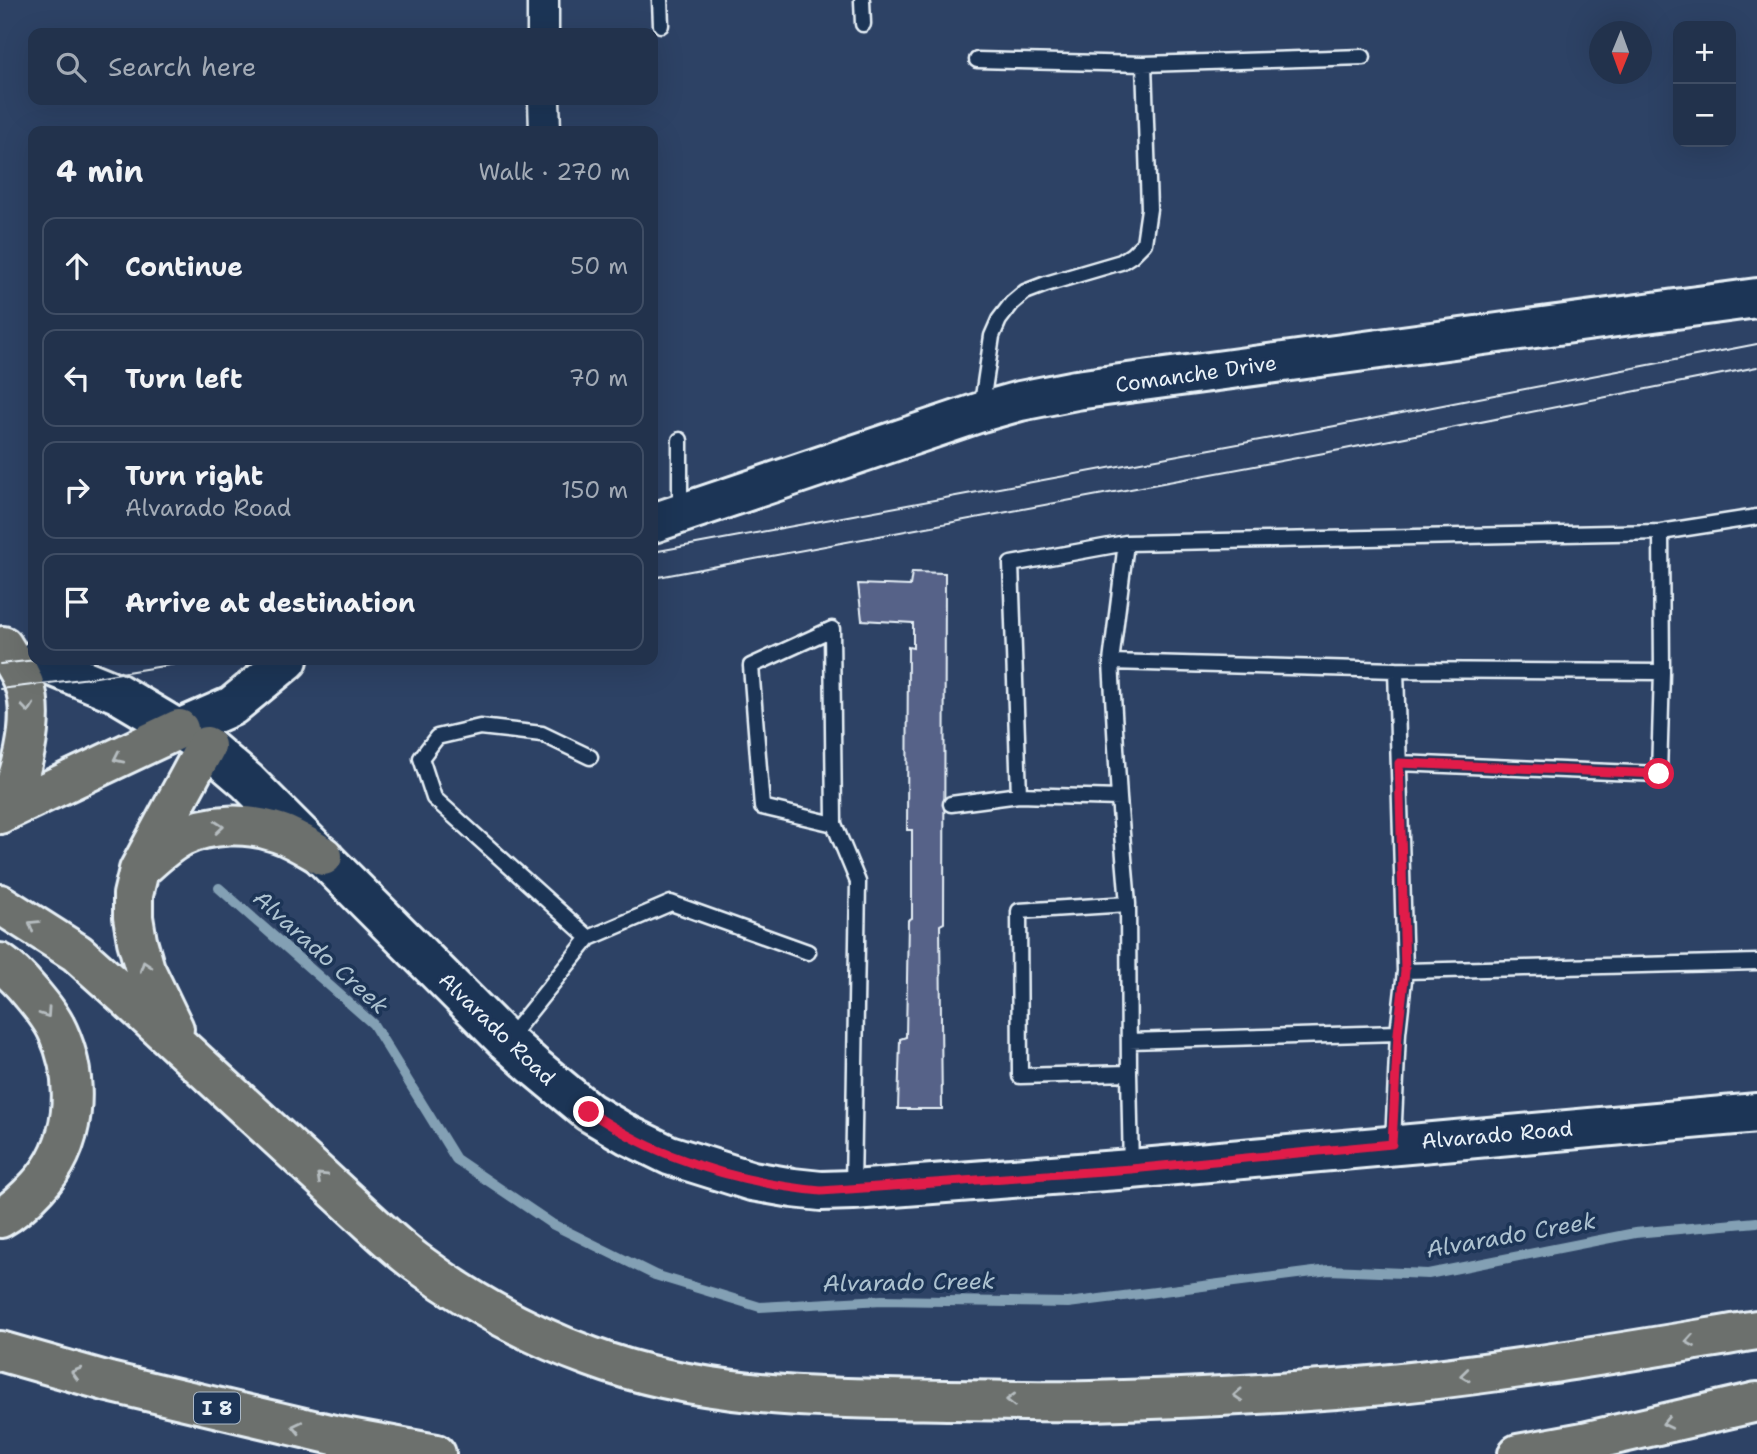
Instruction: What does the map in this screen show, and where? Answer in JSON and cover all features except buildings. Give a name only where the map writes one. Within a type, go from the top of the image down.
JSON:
[{"type":"main road","points":[[1,814],[22,764],[30,721],[18,652]]},
{"type":"main road","points":[[1,814],[193,738]]},
{"type":"main road","points":[[184,1050],[145,969],[133,917],[133,895],[139,870],[193,738]]},
{"type":"main road","points":[[139,870],[179,838],[202,829],[228,826],[256,827],[281,833],[323,856]]},
{"type":"main road","points":[[0,904],[77,954],[371,1223],[450,1286],[540,1335],[592,1358],[638,1372],[692,1384],[753,1393],[890,1399],[1088,1401],[1203,1397],[1338,1389],[1494,1371],[1579,1360],[1757,1330]]},
{"type":"main road","points":[[0,963],[26,986],[57,1030],[67,1054],[72,1100],[64,1144],[54,1166],[24,1201],[0,1218]]},
{"type":"main road","name":"I 8","points":[[0,1351],[203,1405],[338,1436],[436,1454]]},
{"type":"main road","points":[[1518,1454],[1584,1442],[1757,1402]]},
{"type":"street","points":[[543,0],[543,28]]},
{"type":"street","points":[[544,105],[545,126]]},
{"type":"street","name":"Comanche Drive","points":[[666,519],[1020,401],[1076,390],[1757,298]]},
{"type":"street","name":"Alvarado Road","points":[[49,665],[117,693],[193,738],[247,781],[506,1041],[589,1112],[669,1155],[752,1181],[821,1191],[853,1190],[1131,1169],[1757,1113]]},
{"type":"street","points":[[193,738],[282,665]]},
{"type":"lane","points":[[660,0],[661,25]]},
{"type":"lane","points":[[862,0],[863,24]]},
{"type":"lane","points":[[977,60],[1144,64],[1363,57]]},
{"type":"lane","points":[[981,412],[992,336],[999,320],[1012,303],[1025,292],[1046,284],[1121,262],[1132,256],[1144,243],[1149,209],[1144,64]]},
{"type":"lane","points":[[666,519],[680,440]]},
{"type":"lane","points":[[1019,795],[1011,564],[1126,543],[1661,532],[1757,517]]},
{"type":"lane","points":[[1399,763],[1659,774],[1662,672],[1661,532]]},
{"type":"lane","points":[[1126,543],[1111,662],[1128,904],[1131,1169]]},
{"type":"lane","points":[[834,824],[762,807],[751,666],[832,629],[834,824],[858,882],[853,1190]]},
{"type":"lane","points":[[1111,662],[1396,670],[1662,672]]},
{"type":"lane","points":[[1392,1144],[1398,1033],[1405,971],[1396,670]]},
{"type":"lane","points":[[589,938],[435,798],[421,758],[437,737],[480,727],[542,734],[590,757]]},
{"type":"lane","points":[[951,804],[1019,795],[1119,798]]},
{"type":"lane","points":[[506,1041],[589,938],[671,903],[808,952]]},
{"type":"lane","points":[[1128,904],[1019,911],[1020,1076],[1129,1073]]},
{"type":"lane","points":[[1405,971],[1757,962]]},
{"type":"lane","points":[[1129,1041],[1398,1033]]},
{"type":"waterway","name":"Alvarado Creek","points":[[219,888],[373,1024],[456,1159],[552,1224],[655,1275],[760,1307],[882,1300],[1068,1303],[1329,1270],[1428,1274],[1635,1233],[1757,1222]]},
{"type":"tram line","points":[[658,551],[1335,426],[1757,344]]},
{"type":"tram line","points":[[658,577],[1340,450],[1757,367]]},
{"type":"tram line","points":[[0,664],[28,661]]},
{"type":"tram line","points":[[0,689],[169,665]]},
{"type":"route","points":[[589,1112],[669,1155],[752,1181],[821,1191],[1131,1169],[1392,1144],[1398,1033],[1405,971],[1399,763],[1659,774]]}]
